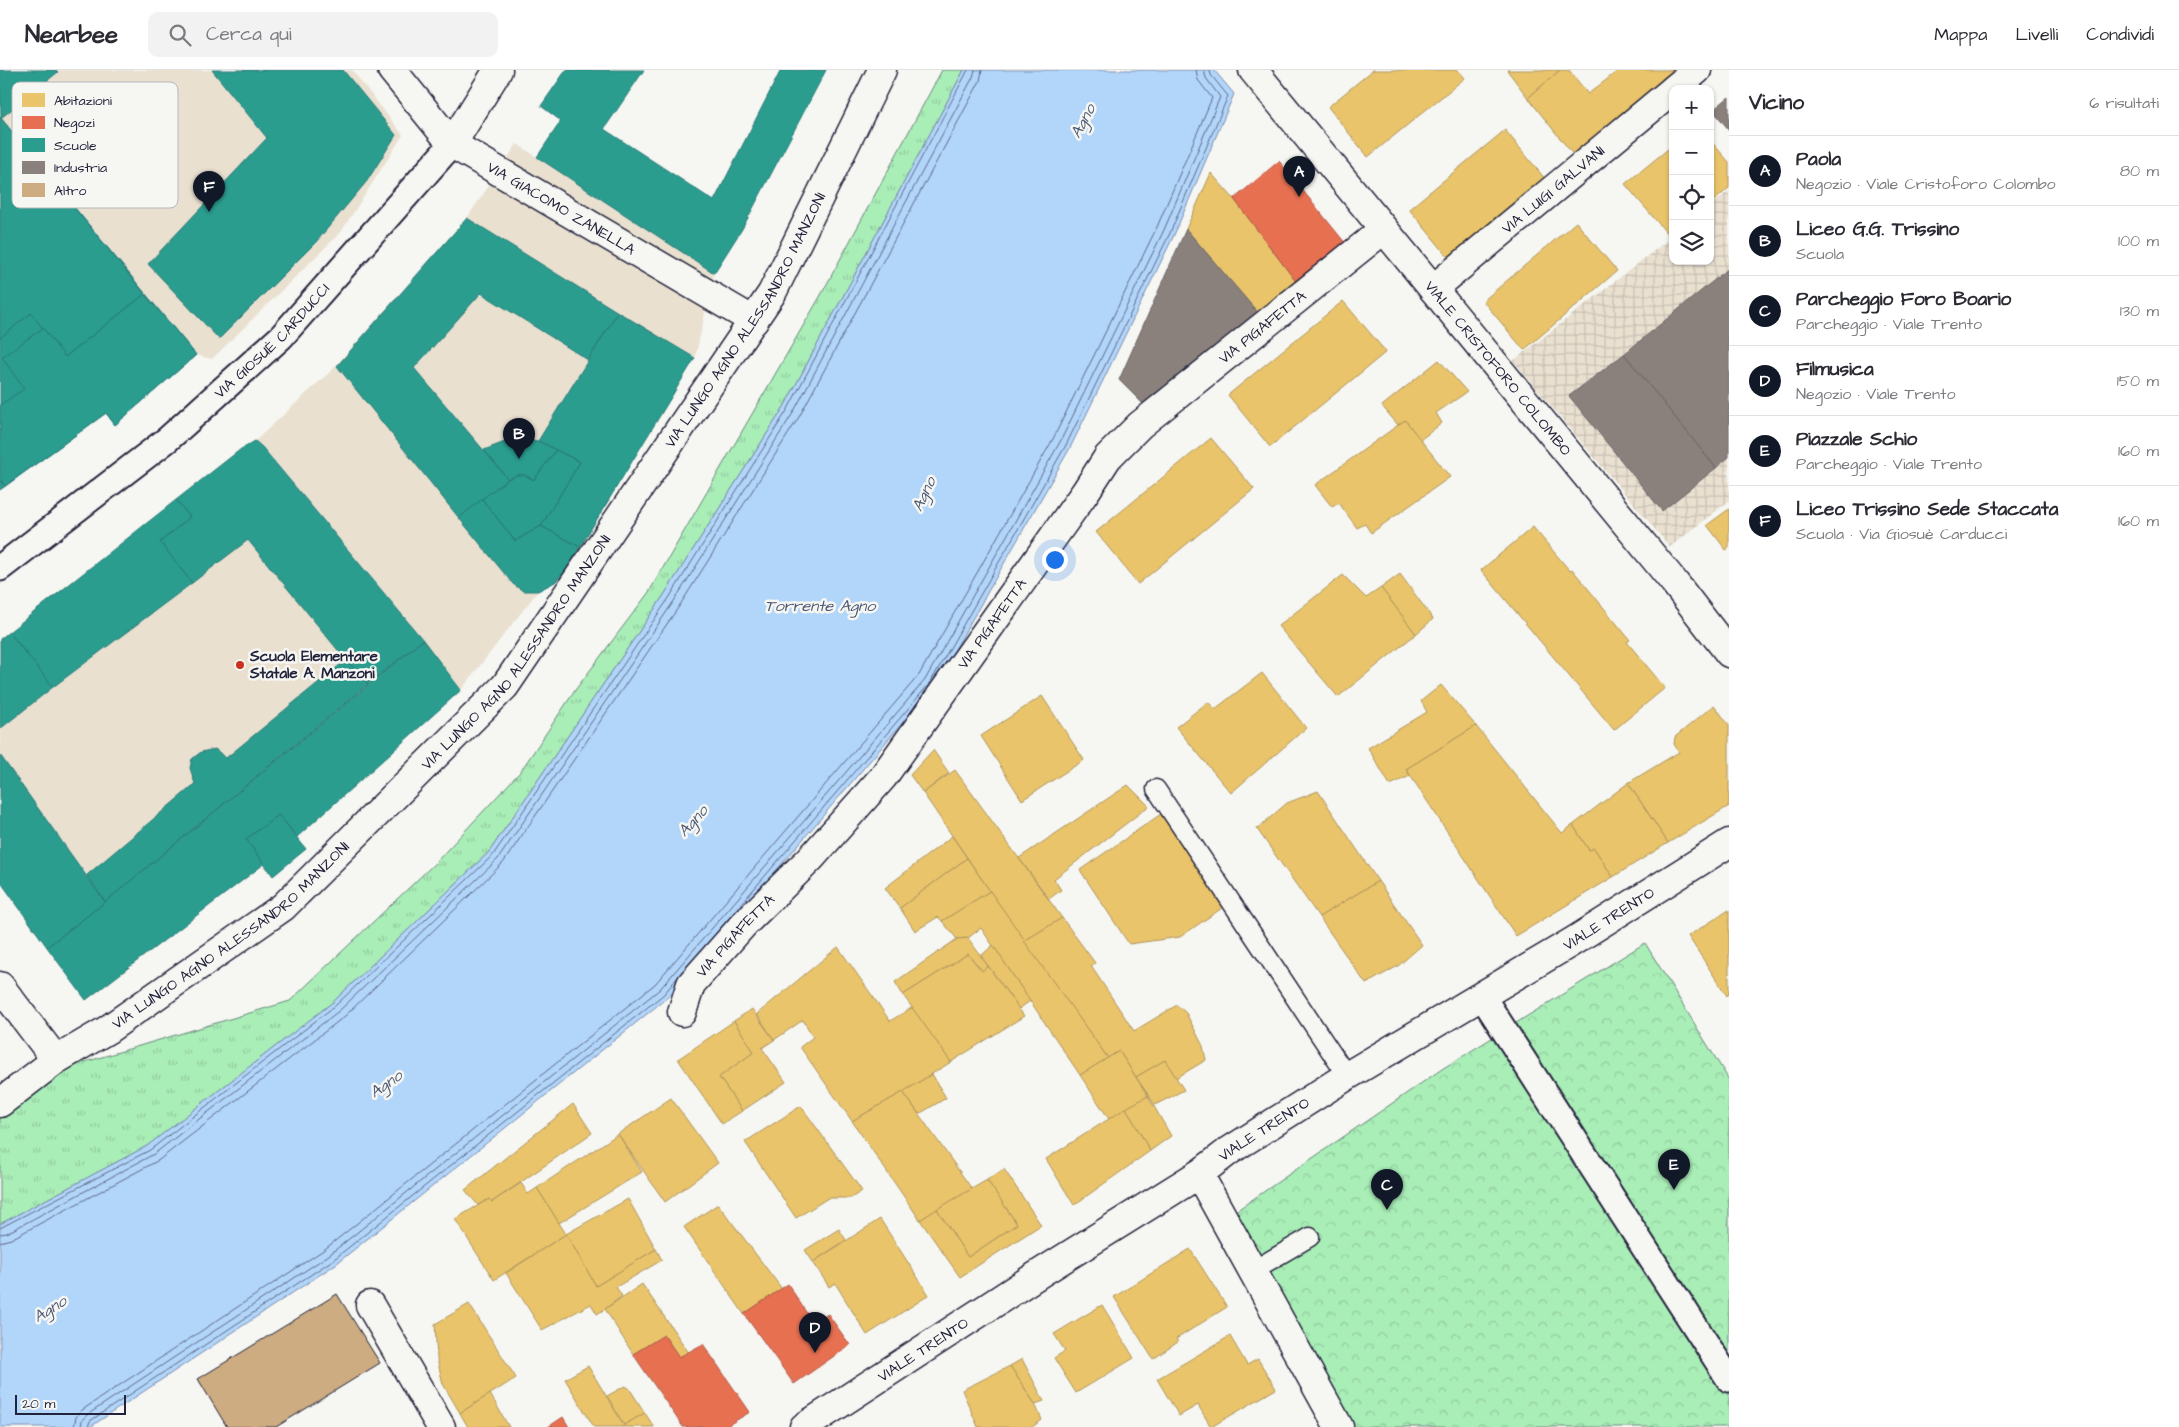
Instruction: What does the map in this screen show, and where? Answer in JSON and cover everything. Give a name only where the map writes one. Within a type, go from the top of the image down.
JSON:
[{"type":"street","name":"VIA GIACOMO ZANELLA","points":[[392,70],[452,144],[754,321]]},
{"type":"street","name":"VIA GIOSUÈ CARDUCCI","points":[[0,568],[168,439],[281,337],[452,144],[498,70]]},
{"type":"street","name":"VIA LUNGO AGNO ALESSANDRO MANZONI","points":[[0,1103],[56,1060],[107,1030],[283,907],[505,686],[772,293],[882,70]]},
{"type":"street","name":"VIA LUIGI GALVANI","points":[[1678,85],[1697,70]]},
{"type":"street","name":"VIALE CRISTOFORO COLOMBO","points":[[1268,83],[1383,230],[1433,288],[1668,575],[1729,653]]},
{"type":"street","name":"VIA LUIGI GALVANI","points":[[1433,288],[1669,92]]},
{"type":"street","name":"VIA PIGAFETTA","points":[[682,1012],[691,984],[744,924],[811,858],[883,777],[1086,491],[1108,457],[1140,425],[1383,230]]},
{"type":"street","name":"VIALE TRENTO","points":[[804,1427],[1042,1272],[1199,1174],[1229,1152],[1347,1076],[1482,996],[1729,843]]},
{"type":"street","points":[[0,986],[56,1060]]},
{"type":"street","points":[[1482,996],[1729,1379]]},
{"type":"street","points":[[1199,1174],[1339,1427]]},
{"type":"street","points":[[370,1305],[441,1427]]},
{"type":"lane","points":[[1156,789],[1347,1076]]},
{"type":"lane","points":[[1252,1271],[1310,1238]]},
{"type":"shaded area","points":[[0,70],[352,70],[403,135],[341,232],[212,359],[196,355],[75,208],[178,208],[178,82],[12,82],[12,132],[0,117]]},
{"type":"shaded area","name":"Scuola Elementare Statale A. Manzoni","points":[[517,144],[714,273],[695,358],[567,569],[555,582],[538,591],[461,690],[297,837],[306,849],[273,876],[263,865],[86,1000],[0,881],[0,639],[241,449],[255,441],[332,370],[467,218]]},
{"type":"shaded area","points":[[1729,191],[1729,501],[1670,547],[1513,361],[1669,239],[1669,265],[1714,265],[1714,203]]},
{"type":"green space","points":[[942,70],[964,70],[784,407],[664,595],[489,852],[333,1002],[147,1146],[0,1224],[0,1112],[55,1071],[290,1001],[435,863],[520,772],[576,689],[649,592],[821,295]]},
{"type":"green space","points":[[1645,943],[1729,1080],[1729,1427],[1348,1427],[1230,1215],[1442,1069]]},
{"type":"water","name":"Torrente Agno","points":[[964,70],[1214,70],[1234,94],[1174,235],[1070,448],[934,686],[668,997],[336,1264],[90,1427],[0,1427],[0,1224],[147,1146],[333,1002],[489,852],[664,595],[784,407]]},
{"type":"building: Abitazioni","points":[[1373,70],[1458,70],[1465,78],[1368,157],[1328,107]]},
{"type":"building: Abitazioni","points":[[1507,70],[1560,70],[1528,98]]},
{"type":"building: Abitazioni","points":[[1560,70],[1569,70],[1588,94],[1619,70],[1679,70],[1575,157],[1528,98]]},
{"type":"building: Abitazioni","points":[[1505,130],[1546,180],[1450,259],[1409,209]]},
{"type":"building: Abitazioni","points":[[1714,145],[1729,162],[1729,188],[1714,201]]},
{"type":"building: Abitazioni","points":[[1669,148],[1669,236],[1625,184]]},
{"type":"building: Abitazioni","points":[[1211,173],[1234,199],[1297,283],[1259,314],[1186,229]]},
{"type":"building: Abitazioni","points":[[1576,222],[1617,271],[1524,350],[1483,301]]},
{"type":"building: Abitazioni","points":[[1343,301],[1386,352],[1270,447],[1228,395]]},
{"type":"building: Abitazioni","points":[[1439,360],[1467,392],[1436,413],[1442,423],[1420,440],[1405,420],[1398,425],[1382,406]]},
{"type":"building: Abitazioni","points":[[1405,420],[1450,477],[1371,533],[1365,524],[1357,528],[1339,503],[1332,507],[1315,485]]},
{"type":"building: Abitazioni","points":[[1211,438],[1254,489],[1138,584],[1096,532]]},
{"type":"building: Abitazioni","points":[[1729,509],[1729,548],[1726,550],[1707,525]]},
{"type":"building: Abitazioni","points":[[1533,527],[1570,571],[1572,569],[1630,640],[1627,642],[1665,688],[1614,730],[1481,570]]},
{"type":"building: Abitazioni","points":[[1400,574],[1433,619],[1416,634],[1381,588]]},
{"type":"building: Abitazioni","points":[[1343,575],[1366,598],[1381,588],[1416,634],[1338,697],[1278,626]]},
{"type":"building: Abitazioni","points":[[1262,673],[1306,728],[1231,793],[1176,727],[1208,702],[1215,709]]},
{"type":"building: Abitazioni","points":[[1441,685],[1476,726],[1406,769],[1410,776],[1390,785],[1368,748],[1427,712],[1421,701]]},
{"type":"building: Abitazioni","points":[[1042,696],[1084,760],[1022,800],[981,736]]},
{"type":"building: Abitazioni","points":[[1714,705],[1729,725],[1729,806],[1668,843],[1628,783],[1679,752],[1674,744],[1675,737]]},
{"type":"building: Abitazioni","points":[[1476,726],[1562,833],[1573,825],[1589,850],[1594,848],[1613,877],[1516,936],[1406,769]]},
{"type":"building: Abitazioni","points":[[933,750],[949,773],[923,793],[910,775]]},
{"type":"building: Abitazioni","points":[[955,770],[1062,918],[1024,941],[923,793]]},
{"type":"building: Abitazioni","points":[[1628,783],[1668,843],[1613,877],[1594,848],[1589,850],[1573,825]]},
{"type":"building: Abitazioni","points":[[1128,785],[1149,806],[1054,879],[1061,890],[1049,899],[1019,858]]},
{"type":"building: Abitazioni","points":[[1318,791],[1378,881],[1319,917],[1257,829],[1287,803]]},
{"type":"building: Abitazioni","points":[[1161,814],[1225,906],[1180,937],[1129,944],[1080,870]]},
{"type":"building: Abitazioni","points":[[952,836],[967,858],[900,908],[885,888]]},
{"type":"building: Abitazioni","points":[[967,858],[990,891],[942,921],[938,917],[915,931],[900,908]]},
{"type":"building: Abitazioni","points":[[1378,881],[1422,945],[1398,966],[1366,984],[1319,917]]},
{"type":"building: Abitazioni","points":[[990,891],[1108,1058],[1080,1075],[981,928],[968,938],[957,939],[942,921]]},
{"type":"building: Abitazioni","points":[[1729,910],[1729,994],[1727,996],[1688,936]]},
{"type":"building: Abitazioni","points":[[1062,918],[1095,963],[1091,966],[1134,1031],[1177,1005],[1186,1013],[1203,1046],[1206,1060],[1176,1078],[1165,1060],[1136,1077],[1119,1051],[1108,1058],[1024,941]]},
{"type":"building: Abitazioni","points":[[968,938],[988,966],[982,971],[968,954],[903,995],[895,982],[957,939]]},
{"type":"building: Abitazioni","points":[[993,945],[1030,1001],[1019,1009],[981,956]]},
{"type":"building: Abitazioni","points":[[838,947],[890,1021],[913,1007],[951,1062],[852,1121],[800,1047],[813,1037],[803,1020],[774,1040],[757,1014]]},
{"type":"building: Abitazioni","points":[[968,954],[982,971],[988,966],[1024,1016],[951,1062],[903,995]]},
{"type":"building: Abitazioni","points":[[752,1009],[774,1040],[762,1048],[786,1082],[742,1111],[719,1077],[754,1052],[734,1021]]},
{"type":"building: Abitazioni","points":[[734,1021],[754,1052],[719,1077],[742,1111],[722,1124],[678,1059]]},
{"type":"building: Abitazioni","points":[[1119,1051],[1148,1096],[1109,1119],[1080,1075]]},
{"type":"building: Abitazioni","points":[[1165,1060],[1184,1090],[1155,1105],[1136,1077]]},
{"type":"building: Abitazioni","points":[[932,1074],[946,1098],[919,1114],[903,1092]]},
{"type":"building: Abitazioni","points":[[903,1092],[972,1189],[920,1220],[852,1121]]},
{"type":"building: Abitazioni","points":[[1148,1096],[1171,1136],[1150,1151],[1126,1108]]},
{"type":"building: Abitazioni","points":[[671,1098],[718,1163],[665,1202],[618,1134]]},
{"type":"building: Abitazioni","points":[[573,1104],[592,1133],[492,1202],[489,1199],[478,1205],[465,1190]]},
{"type":"building: Abitazioni","points":[[801,1106],[862,1191],[851,1198],[828,1198],[796,1218],[745,1142]]},
{"type":"building: Abitazioni","points":[[1126,1108],[1150,1151],[1074,1205],[1046,1159]]},
{"type":"building: Abitazioni","points":[[618,1134],[642,1172],[559,1223],[537,1188]]},
{"type":"building: Abitazioni","points":[[1004,1169],[1041,1225],[960,1277],[920,1220],[937,1209],[968,1257],[1017,1224],[987,1180]]},
{"type":"building: Abitazioni","points":[[987,1180],[1017,1224],[968,1257],[937,1209]]},
{"type":"building: Abitazioni","points":[[521,1183],[528,1194],[537,1188],[566,1234],[494,1280],[455,1219],[489,1199],[492,1202]]},
{"type":"building: Abitazioni","points":[[628,1199],[656,1249],[596,1286],[566,1234]]},
{"type":"building: Abitazioni","points":[[718,1204],[782,1289],[744,1314],[684,1227]]},
{"type":"building: Abitazioni","points":[[880,1219],[929,1295],[867,1335],[835,1283],[829,1287],[813,1262]]},
{"type":"building: Abitazioni","points":[[839,1229],[846,1240],[813,1262],[805,1250]]},
{"type":"building: Abitazioni","points":[[566,1234],[596,1286],[656,1249],[662,1260],[616,1287],[622,1296],[597,1314],[591,1304],[542,1330],[506,1273]]},
{"type":"building: Abitazioni","points":[[1190,1249],[1227,1307],[1176,1339],[1178,1342],[1153,1359],[1114,1297]]},
{"type":"building: Abitazioni","points":[[642,1284],[689,1353],[679,1357],[664,1335],[633,1354],[605,1309]]},
{"type":"building: Abitazioni","points":[[469,1304],[516,1378],[460,1413],[443,1384],[437,1359],[435,1324]]},
{"type":"building: Abitazioni","points":[[1102,1305],[1134,1358],[1076,1393],[1054,1358],[1065,1351],[1054,1334]]},
{"type":"building: Abitazioni","points":[[1230,1336],[1247,1365],[1258,1359],[1276,1389],[1211,1427],[1198,1405],[1179,1416],[1157,1379]]},
{"type":"building: Abitazioni","points":[[1022,1359],[1044,1401],[1035,1404],[1010,1366]]},
{"type":"building: Abitazioni","points":[[588,1366],[624,1425],[622,1427],[594,1427],[565,1379]]},
{"type":"building: Abitazioni","points":[[1010,1366],[1035,1404],[1042,1420],[1032,1427],[978,1427],[962,1390]]},
{"type":"building: Abitazioni","points":[[625,1386],[629,1388],[645,1413],[624,1425],[607,1396]]},
{"type":"building: Abitazioni","points":[[490,1394],[509,1427],[468,1427],[460,1413]]},
{"type":"building: Abitazioni","points":[[645,1413],[654,1427],[622,1427],[624,1425]]},
{"type":"building: Negozi","points":[[1279,161],[1346,244],[1297,283],[1234,199]]},
{"type":"building: Negozi","points":[[788,1284],[813,1323],[828,1314],[850,1345],[794,1384],[744,1314]]},
{"type":"building: Negozi","points":[[664,1335],[679,1357],[703,1344],[750,1412],[725,1427],[683,1427],[633,1354]]},
{"type":"building: Negozi","points":[[563,1417],[569,1427],[548,1427]]},
{"type":"building: Scuole","points":[[0,70],[56,70],[58,72],[46,82],[12,82],[12,109],[1,118]]},
{"type":"building: Scuole","points":[[212,70],[343,70],[396,135],[367,181],[316,242],[219,339],[148,264],[267,138]]},
{"type":"building: Scuole","points":[[566,70],[644,70],[604,129],[714,201],[781,70],[826,70],[742,229],[714,273],[537,157],[561,121],[541,106]]},
{"type":"building: Scuole","points":[[0,117],[12,132],[12,208],[75,208],[196,355],[115,425],[106,413],[0,490]]},
{"type":"building: Scuole","points":[[0,117],[12,132],[12,208],[75,208],[145,294],[65,357],[31,313],[0,338]]},
{"type":"building: Scuole","points":[[467,218],[618,312],[588,360],[481,293],[414,368],[508,479],[459,518],[337,366]]},
{"type":"building: Scuole","points":[[145,294],[196,355],[115,425],[106,413],[5,486],[0,479],[0,405],[24,389],[2,357],[43,328],[65,357]]},
{"type":"building: Scuole","points":[[618,312],[695,358],[580,547],[541,526],[580,462],[538,441]]},
{"type":"building: Scuole","points":[[515,438],[538,441],[556,450],[534,480],[524,475],[517,475],[508,479],[484,450]]},
{"type":"building: Scuole","points":[[255,441],[423,640],[368,684],[346,660],[248,540],[192,583],[160,542],[190,517],[176,500],[241,449]]},
{"type":"building: Scuole","points":[[556,450],[580,462],[541,526],[515,541],[482,499],[508,479],[517,475],[524,475],[534,480]]},
{"type":"building: Scuole","points":[[482,499],[515,541],[541,526],[580,547],[567,569],[555,582],[538,591],[523,591],[513,584],[459,518]]},
{"type":"building: Scuole","points":[[176,500],[190,517],[160,542],[192,583],[53,687],[9,632]]},
{"type":"building: Scuole","points":[[9,632],[53,687],[0,729],[0,639]]},
{"type":"building: Scuole","name":"Scuola Elementare Statale A. Manzoni","points":[[423,640],[461,690],[297,837],[279,815],[246,839],[264,864],[86,1000],[47,947],[105,902]]},
{"type":"building: Scuole","points":[[346,660],[368,684],[105,902],[87,875],[195,784],[190,768],[192,759],[201,752],[215,749],[226,758]]},
{"type":"building: Scuole","points":[[0,755],[105,902],[47,947],[0,881]]},
{"type":"building: Scuole","points":[[279,815],[306,849],[273,876],[246,839]]},
{"type":"building: Industria","points":[[1729,97],[1729,130],[1714,111]]},
{"type":"building: Industria","points":[[1186,229],[1259,314],[1145,406],[1119,380]]},
{"type":"building: Industria","points":[[1729,268],[1729,457],[1716,468],[1624,354]]},
{"type":"building: Industria","points":[[1624,354],[1716,468],[1662,511],[1569,396]]},
{"type":"building: Altro","points":[[337,1294],[380,1363],[276,1427],[227,1427],[198,1379]]},
{"type":"place","name":"Paola","points":[[1299,197]]},
{"type":"place","name":"Liceo Trissino Sede Staccata","points":[[209,212]]},
{"type":"place","name":"Liceo G.G. Trissino","points":[[519,459]]},
{"type":"place","name":"Scuola Elementare Statale A. Manzoni","points":[[240,665]]},
{"type":"place","name":"Piazzale Schio","points":[[1674,1190]]},
{"type":"place","name":"Parcheggio Foro Boario","points":[[1387,1210]]},
{"type":"place","name":"Filmusica","points":[[815,1353]]},
{"type":"water label","name":"Agno","points":[[1083,121]]},
{"type":"water label","name":"Agno","points":[[924,494]]},
{"type":"water label","name":"Agno","points":[[693,821]]},
{"type":"water label","name":"Agno","points":[[386,1084]]},
{"type":"water label","name":"Agno","points":[[50,1309]]}]
